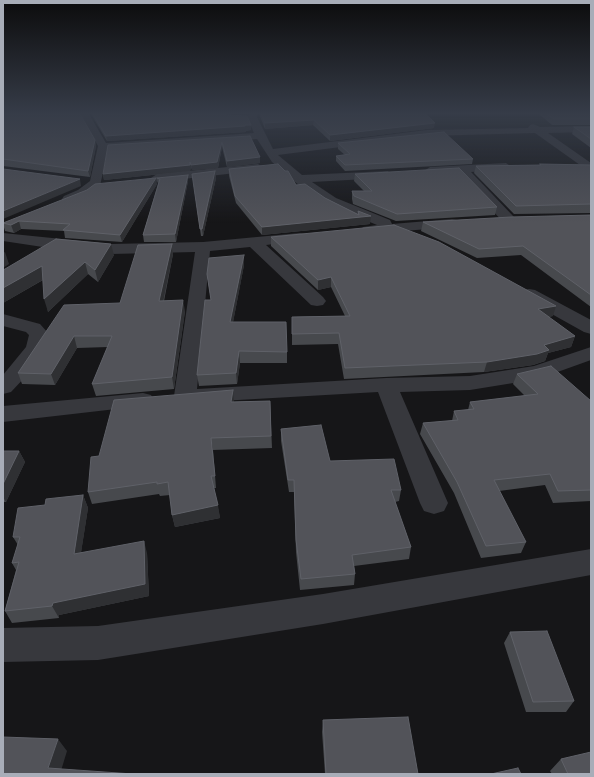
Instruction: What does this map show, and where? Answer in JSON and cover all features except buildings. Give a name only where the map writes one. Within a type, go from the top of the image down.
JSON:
[{"type":"street","points":[[61,202],[94,184],[102,150]]},
{"type":"street","points":[[268,150],[282,165],[299,179],[332,201],[423,238]]},
{"type":"street","points":[[271,153],[292,150]]},
{"type":"street","points":[[565,150],[590,168]]},
{"type":"street","points":[[144,180],[282,165]]},
{"type":"street","points":[[416,172],[461,168],[521,166]]},
{"type":"street","points":[[566,167],[590,168]]},
{"type":"street","points":[[461,168],[517,220],[494,221]]},
{"type":"street","points":[[299,179],[393,173]]},
{"type":"street","points":[[356,231],[464,223]]},
{"type":"street","points":[[3,237],[111,249],[203,247],[317,235]]},
{"type":"street","points":[[254,242],[317,301]]},
{"type":"street","points":[[37,256],[56,244]]},
{"type":"street","points":[[185,396],[203,247]]},
{"type":"street","points":[[517,288],[591,328]]},
{"type":"street","points":[[3,320],[33,328],[39,334],[36,348],[20,370],[3,387]]},
{"type":"street","points":[[3,414],[185,396],[386,385],[470,383],[538,372],[591,353]]},
{"type":"street","points":[[386,385],[434,503]]},
{"type":"street","points":[[3,645],[98,643],[323,609],[591,562]]}]
